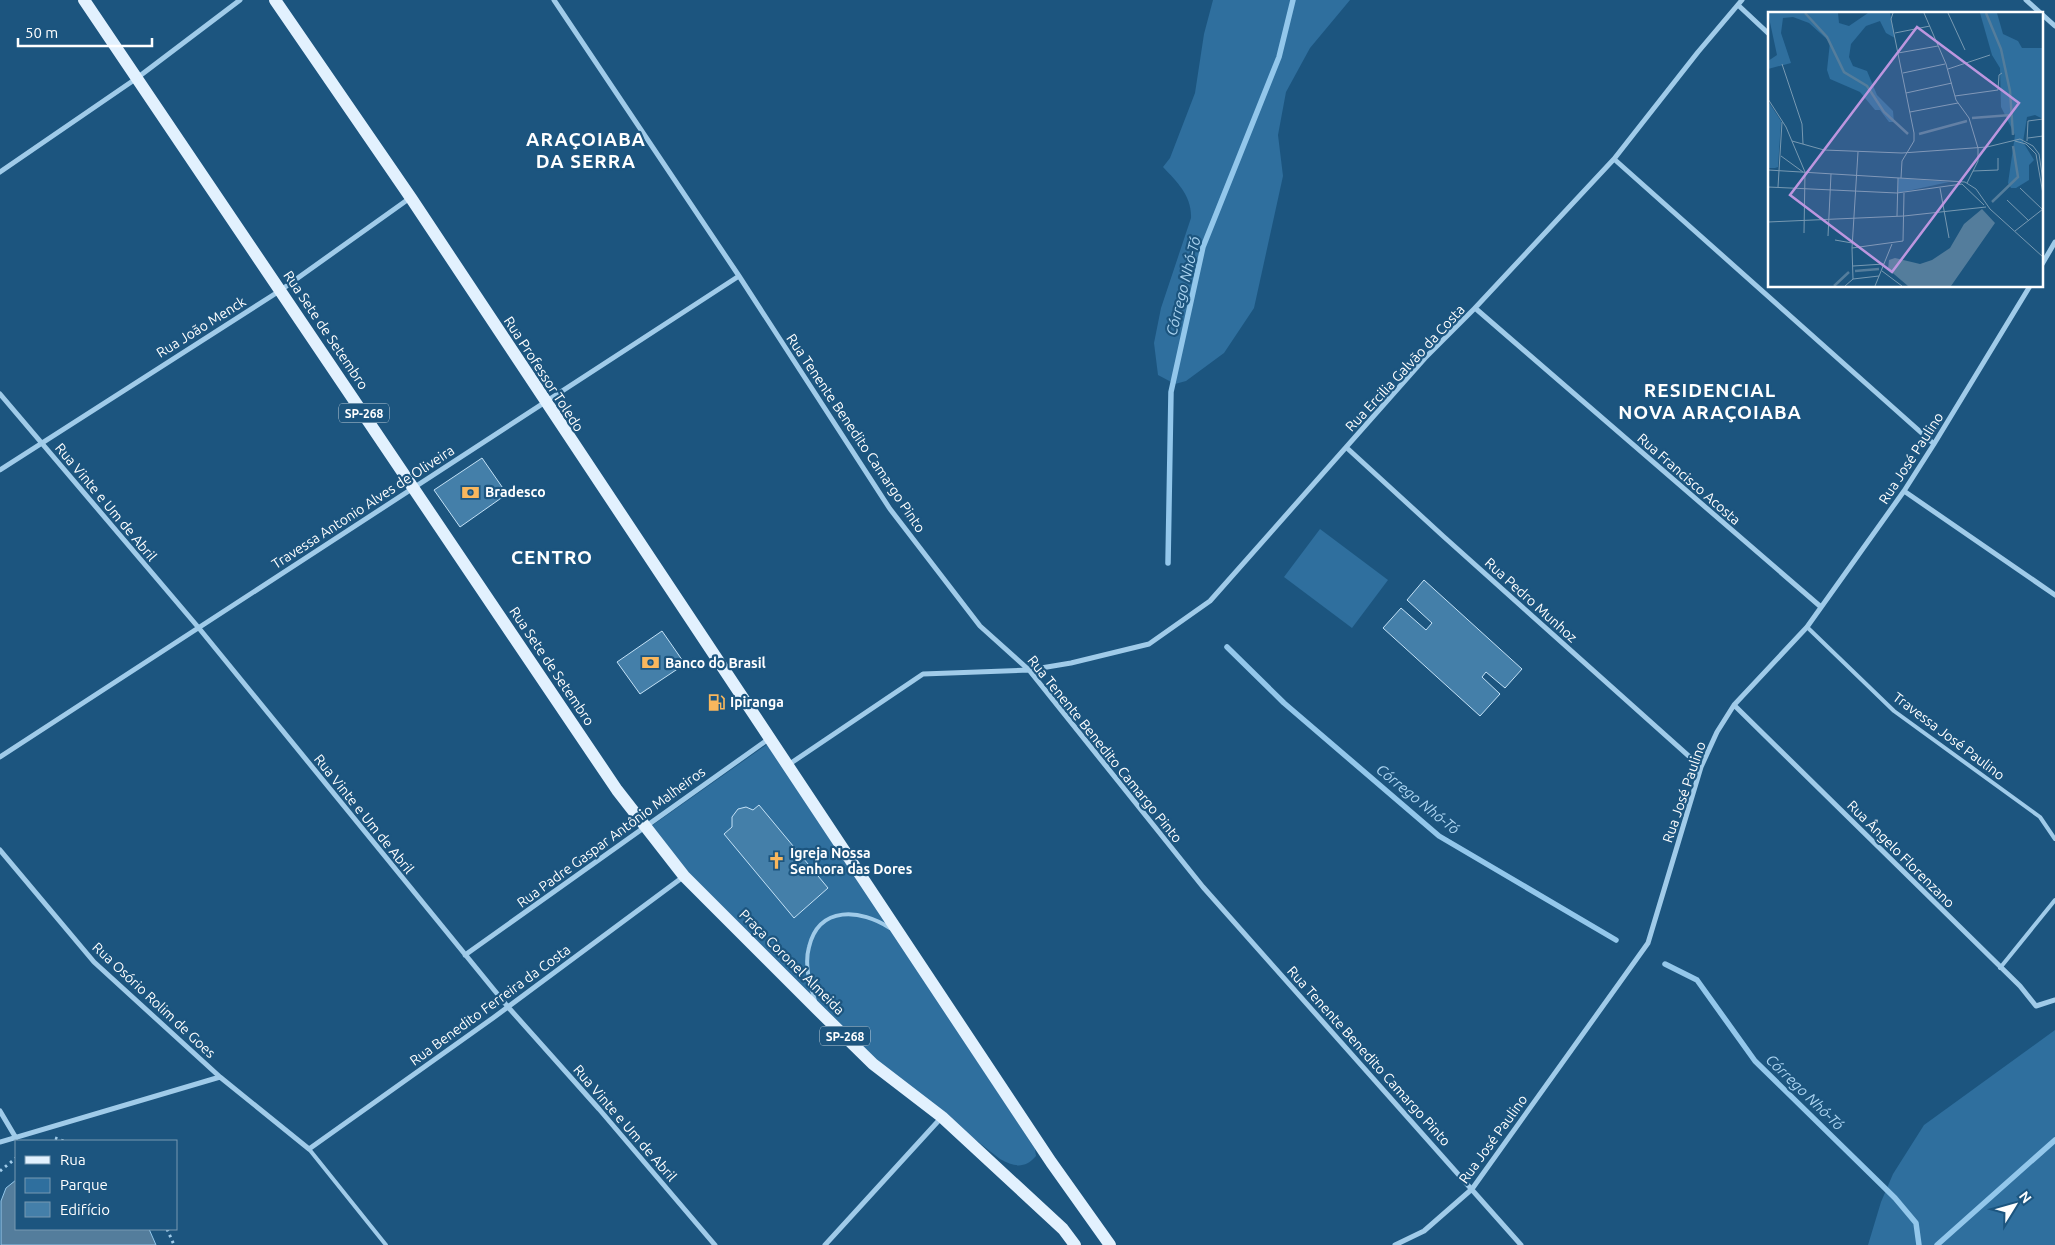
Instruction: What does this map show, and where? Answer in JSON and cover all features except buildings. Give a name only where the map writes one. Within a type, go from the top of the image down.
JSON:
[{"type":"main road","name":"Rua Sete de Setembro","points":[[84,0],[617,790],[644,826]]},
{"type":"main road","name":"Rua Professor Toledo","points":[[274,0],[411,198],[545,403],[788,765]]},
{"type":"main road","points":[[788,765],[1051,1162],[1110,1245]]},
{"type":"main road","name":"Praça Coronel Almeida","points":[[644,826],[684,876],[873,1064],[942,1118],[1063,1229],[1075,1245]]},
{"type":"street","points":[[0,172],[137,78],[240,0]]},
{"type":"street","name":"Rua Tenente Benedito Camargo Pinto","points":[[554,0],[739,276],[890,509],[980,626],[1029,670],[1203,887],[1521,1245]]},
{"type":"street","name":"Rua Ercilia Galvão da Costa","points":[[788,765],[923,674],[1029,670],[1071,663],[1149,644],[1210,601],[1348,448],[1425,358],[1475,308],[1614,159],[1742,0]]},
{"type":"street","points":[[2026,0],[2039,12]]},
{"type":"street","points":[[1738,5],[1768,33]]},
{"type":"street","points":[[2042,14],[2055,26]]},
{"type":"street","points":[[1614,159],[1934,444]]},
{"type":"street","name":"Rua João Menck","points":[[0,470],[281,290],[411,198]]},
{"type":"street","points":[[2042,264],[2055,242]]},
{"type":"street","name":"Travessa Antonio Alves de Oliveira","points":[[0,758],[198,627],[739,276]]},
{"type":"street","name":"Rua José Paulino","points":[[1395,1245],[1424,1231],[1472,1189],[1648,943],[1702,767],[1717,732],[1734,705],[1807,627],[1904,491],[2029,288]]},
{"type":"street","name":"Rua Francisco Acosta","points":[[1475,308],[1821,608]]},
{"type":"street","name":"Rua Vinte e Um de Abril","points":[[0,394],[198,627],[508,1007],[599,1109],[715,1245]]},
{"type":"street","name":"Rua Pedro Munhoz","points":[[1348,448],[1443,536],[1702,767]]},
{"type":"street","points":[[1904,491],[2055,595]]},
{"type":"street","name":"Rua Ângelo Florenzano","points":[[1734,705],[2020,986],[2036,1006],[2055,1000]]},
{"type":"street","name":"Rua Padre Gaspar Antônio Malheiros","points":[[465,955],[770,737]]},
{"type":"street","name":"Rua Osório Rolim de Goes","points":[[0,850],[94,962],[220,1077],[309,1149]]},
{"type":"street","name":"Rua Benedito Ferreira da Costa","points":[[309,1149],[508,1007],[684,876]]},
{"type":"street","points":[[0,1142],[220,1077]]},
{"type":"street","points":[[0,1111],[16,1138]]},
{"type":"street","points":[[825,1245],[942,1118]]},
{"type":"lane","name":"Travessa José Paulino","points":[[1807,627],[1894,711],[2040,817],[2055,839]]},
{"type":"lane","points":[[2000,968],[2055,900]]},
{"type":"lane","points":[[818,1010],[807,964],[809,947],[816,930],[829,919],[843,914],[856,913],[871,917],[900,935]]},
{"type":"lane","points":[[309,1149],[386,1245]]},
{"type":"path","points":[[0,1171],[15,1159]]},
{"type":"path","points":[[167,1230],[174,1245]]},
{"type":"green space","points":[[1213,0],[1350,0],[1310,48],[1286,92],[1278,135],[1283,176],[1254,308],[1224,353],[1186,381],[1175,384],[1158,375],[1154,343],[1161,308],[1191,218],[1191,210],[1183,190],[1163,167],[1170,158],[1195,93],[1204,34]]},
{"type":"green space","points":[[1320,529],[1388,580],[1352,628],[1284,577]]},
{"type":"green space","points":[[769,743],[1035,1149],[1036,1156],[1028,1163],[1015,1165],[1000,1159],[876,1062],[687,874],[650,827]]},
{"type":"green space","points":[[2055,1030],[2055,1245],[1868,1245],[1881,1202],[1893,1174],[1924,1125]]},
{"type":"shaded area","points":[[15,1181],[15,1230],[149,1230],[156,1245],[1,1245],[1,1201],[6,1188]]},
{"type":"waterway","name":"Córrego Nhó-Tó","points":[[1168,563],[1171,392],[1203,247],[1279,57],[1293,0]]},
{"type":"waterway","name":"Córrego Nhó-Tó","points":[[1227,647],[1284,703],[1439,836],[1616,940]]},
{"type":"waterway","name":"Córrego Nhó-Tó","points":[[1665,964],[1697,980],[1755,1061],[1895,1198],[1916,1223],[1919,1245]]},
{"type":"waterway","points":[[1937,1245],[2055,1140]]},
{"type":"place","name":"Bradesco","points":[[471,492]]},
{"type":"place","name":"Banco do Brasil","points":[[651,663]]},
{"type":"place","name":"Ipiranga","points":[[716,702]]},
{"type":"place","name":"Igreja Nossa Senhora das Dores","points":[[776,861]]},
{"type":"district","name":"ARAÇOIABA DA SERRA","points":[[586,150]]},
{"type":"district","name":"RESIDENCIAL NOVA ARAÇOIABA","points":[[1710,401]]},
{"type":"district","name":"CENTRO","points":[[552,557]]}]
